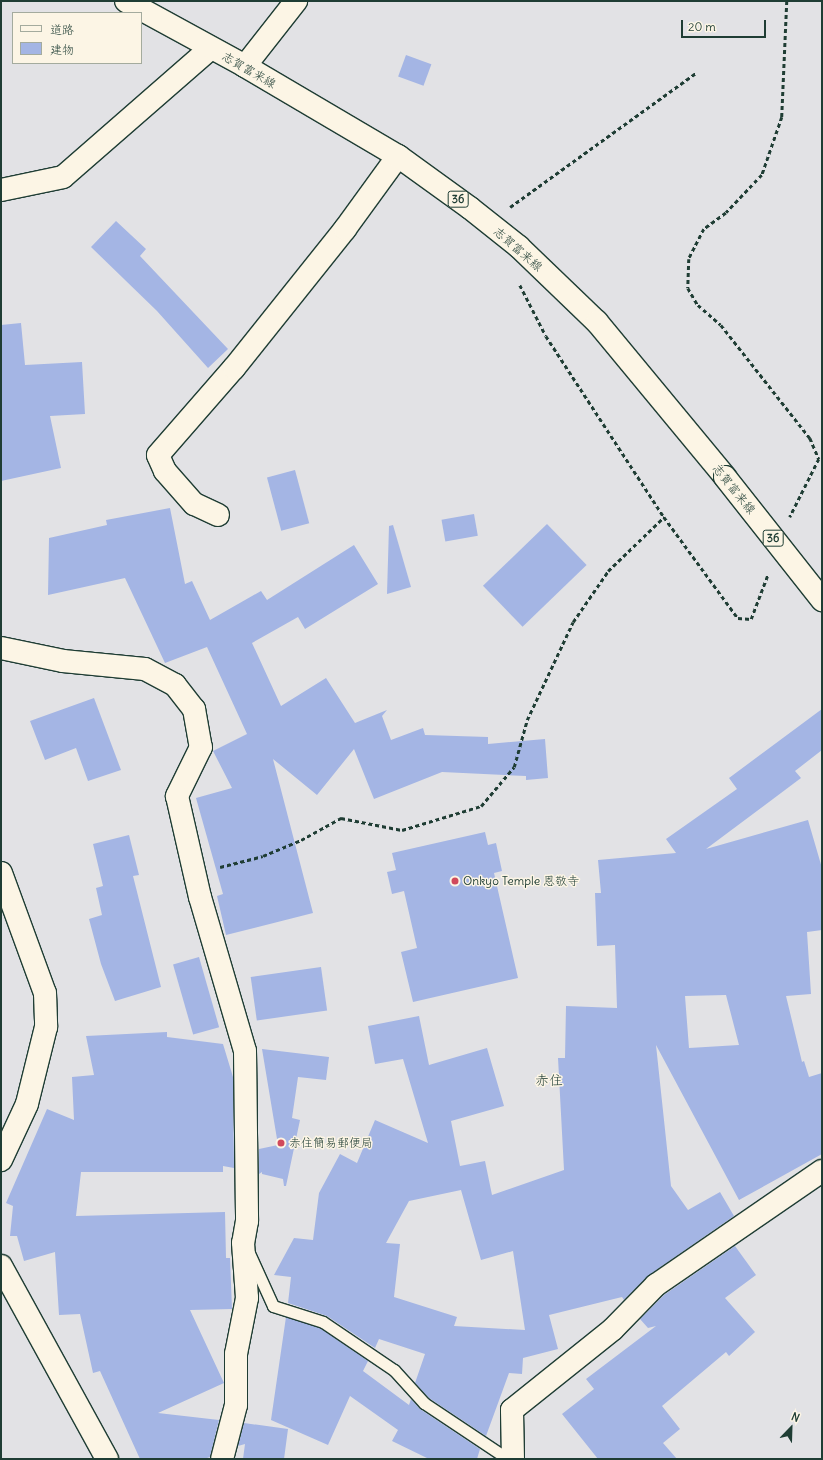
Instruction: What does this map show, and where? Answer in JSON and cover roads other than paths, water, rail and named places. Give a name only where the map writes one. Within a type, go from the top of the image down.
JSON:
[{"type":"street","name":"志賀富来線","points":[[126,1],[245,66],[398,156],[519,247],[597,322],[725,477],[822,600]]},
{"type":"street","points":[[245,66],[296,1]]},
{"type":"street","points":[[1,190],[63,177],[210,48]]},
{"type":"street","points":[[218,515],[194,504],[165,472],[158,455],[234,368],[344,229],[398,156]]},
{"type":"street","points":[[1,648],[63,661],[145,669],[175,685],[194,708],[201,747],[177,796],[195,874],[245,1050],[247,1221],[243,1243],[247,1298],[236,1354],[236,1405],[222,1459]]},
{"type":"street","points":[[1,872],[45,993],[46,1027],[27,1104],[1,1160]]},
{"type":"street","points":[[513,1459],[512,1410],[613,1329],[656,1285],[822,1171]]},
{"type":"street","points":[[1,1266],[106,1459]]},
{"type":"lane","points":[[243,1243],[273,1306],[323,1322],[394,1370],[424,1403],[508,1459]]},
{"type":"place","name":"Onkyo Temple 恩敬寺","points":[[455,881]]},
{"type":"place","name":"赤住簡易郵便局","points":[[281,1143]]},
{"type":"district","name":"赤住","points":[[549,1080]]}]
